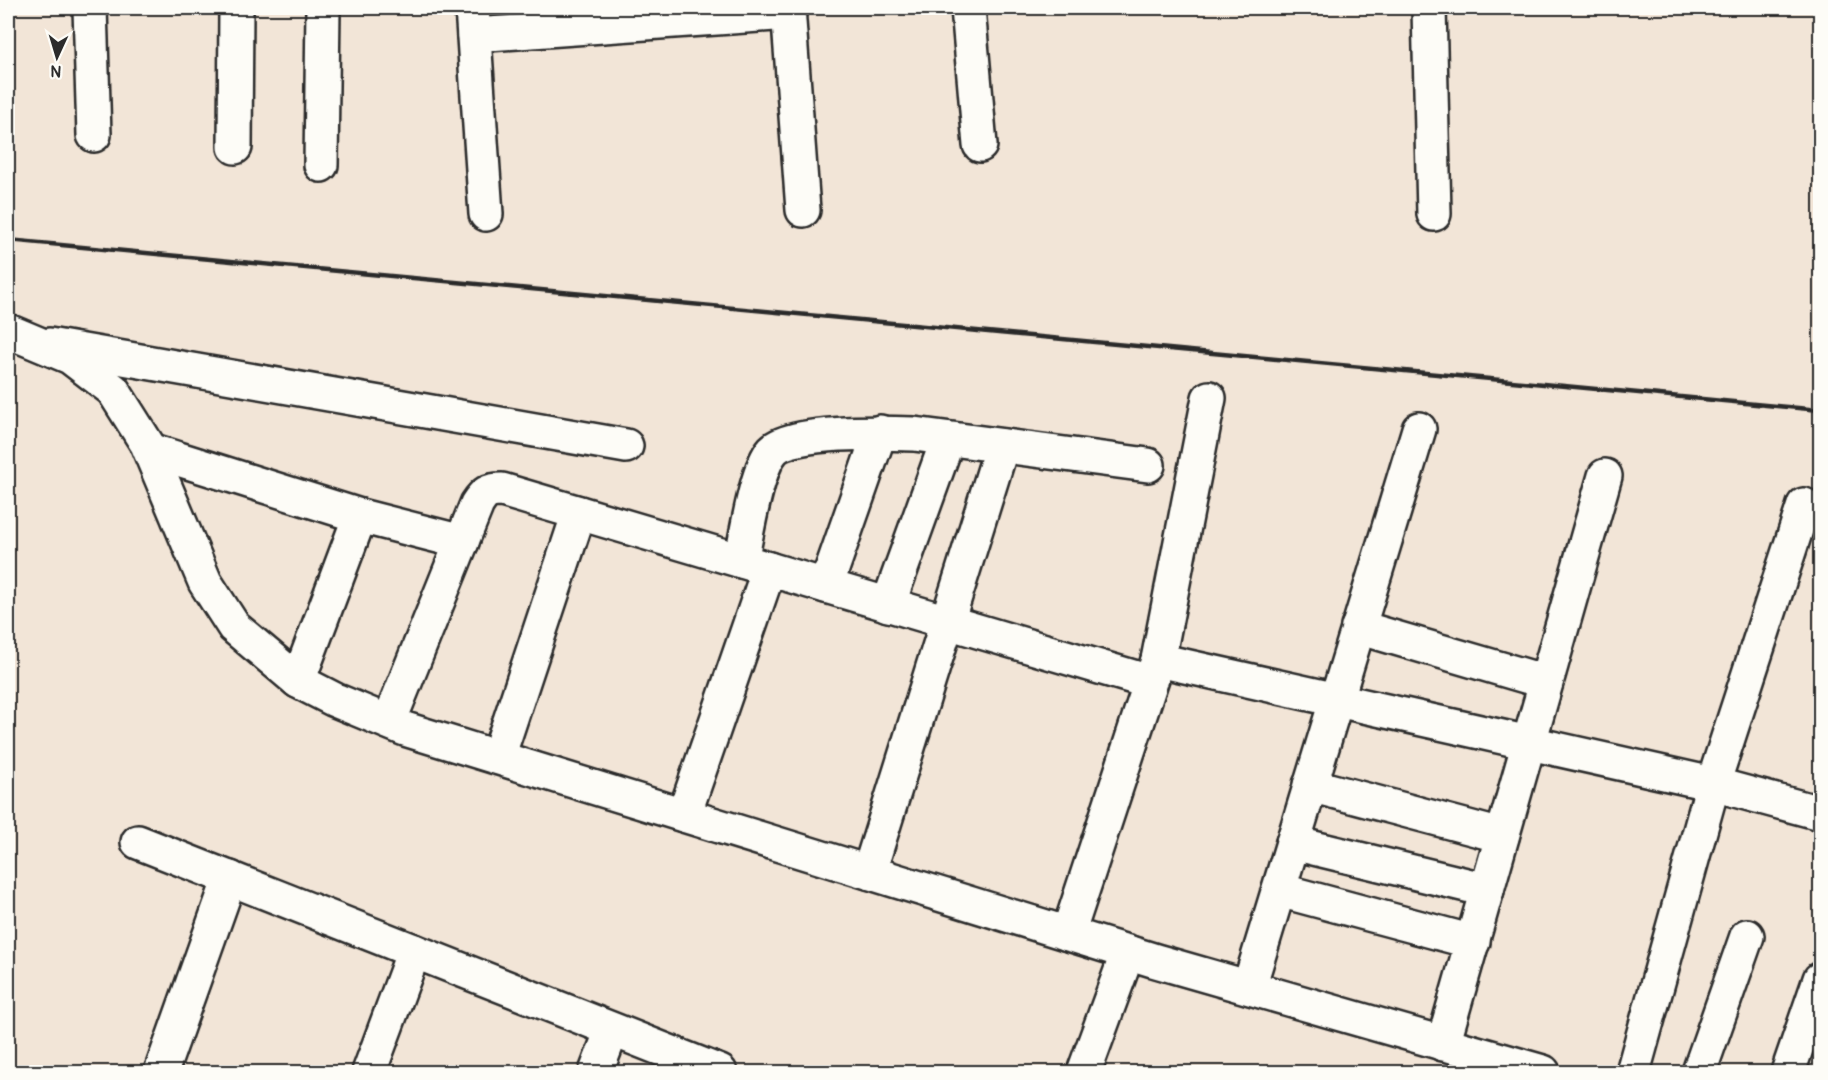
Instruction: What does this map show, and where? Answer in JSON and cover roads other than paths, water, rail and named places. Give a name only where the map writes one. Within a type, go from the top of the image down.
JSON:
[{"type":"street","points":[[90,8],[94,135]]},
{"type":"street","points":[[235,147],[236,8]]},
{"type":"street","points":[[321,165],[323,8]]},
{"type":"street","points":[[968,8],[980,146]]},
{"type":"street","points":[[1429,8],[1434,214]]},
{"type":"street","points":[[486,214],[473,21],[789,10],[803,210]]},
{"type":"street","points":[[8,331],[70,357],[113,390],[150,450],[205,582],[234,627],[298,681],[335,700],[389,722],[498,757],[1068,934],[1543,1072]]},
{"type":"street","points":[[43,344],[626,446]]},
{"type":"street","points":[[1068,934],[1154,671],[1209,398]]},
{"type":"street","points":[[1248,987],[1419,429]]},
{"type":"street","points":[[826,586],[880,432]]},
{"type":"street","points":[[684,815],[755,565],[763,468],[774,448],[788,442],[819,436],[880,432],[1148,465]]},
{"type":"street","points":[[888,604],[948,439]]},
{"type":"street","points":[[869,872],[1002,446]]},
{"type":"street","points":[[150,450],[360,516],[462,542]]},
{"type":"street","points":[[1443,1044],[1605,476]]},
{"type":"street","points":[[389,722],[477,504],[483,493],[502,490],[946,622],[1154,671],[1335,700],[1713,784],[1821,813]]},
{"type":"street","points":[[1633,1072],[1713,784],[1803,505]]},
{"type":"street","points":[[498,757],[579,513]]},
{"type":"street","points":[[298,681],[360,516]]},
{"type":"street","points":[[1358,627],[1546,682]]},
{"type":"street","points":[[1310,785],[1502,836]]},
{"type":"street","points":[[138,842],[720,1072]]},
{"type":"street","points":[[1293,843],[1487,890]]},
{"type":"street","points":[[161,1072],[230,878]]},
{"type":"street","points":[[1279,890],[1473,942]]},
{"type":"street","points":[[1699,1072],[1747,936]]},
{"type":"street","points":[[369,1072],[414,951]]},
{"type":"street","points":[[1084,1072],[1128,952]]},
{"type":"street","points":[[1788,1072],[1821,979]]},
{"type":"street","points":[[596,1072],[612,1030]]},
{"type":"railway","points":[[8,240],[1820,410]]}]
